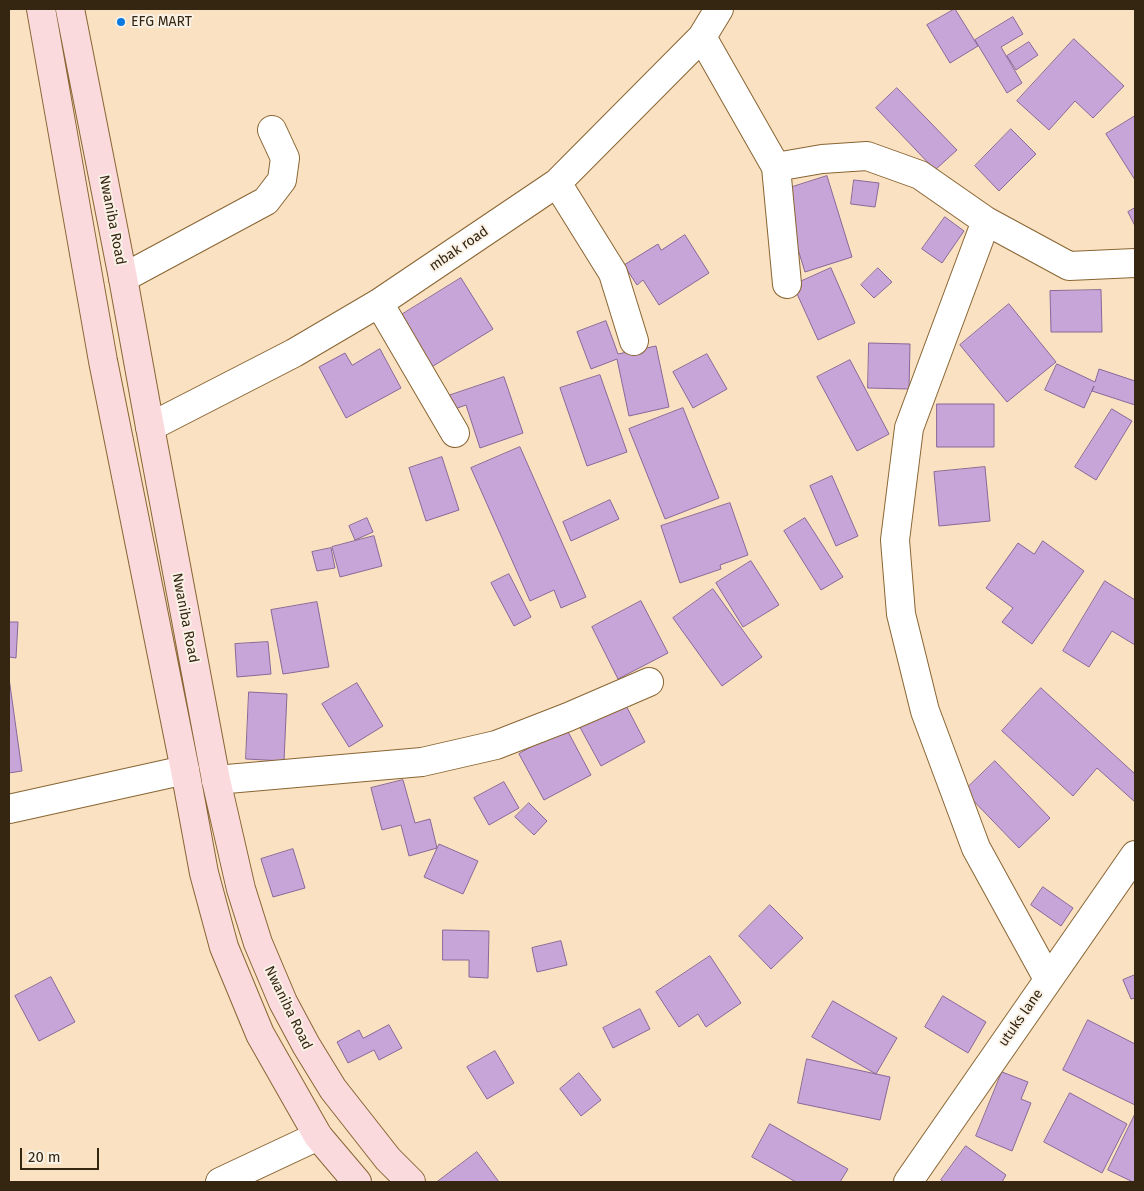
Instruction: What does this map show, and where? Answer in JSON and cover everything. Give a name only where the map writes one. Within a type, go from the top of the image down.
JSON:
[{"type":"main road","points":[[41,9],[104,361],[204,873],[224,947],[260,1034],[318,1136],[357,1182]]},
{"type":"main road","name":"Nwaniba Road","points":[[70,9],[123,278],[216,780],[241,889],[258,943],[283,1002],[306,1045],[333,1089],[388,1159],[411,1182]]},
{"type":"street","name":"mbak road","points":[[150,427],[294,354],[378,303],[557,183],[702,37],[719,9]]},
{"type":"street","points":[[702,37],[776,167],[787,284]]},
{"type":"street","points":[[123,278],[266,201],[282,180],[285,158],[272,130]]},
{"type":"street","points":[[776,167],[822,158],[867,156],[920,175],[986,221],[1069,266],[1135,263]]},
{"type":"street","points":[[557,183],[613,272],[634,341]]},
{"type":"street","points":[[986,221],[909,428],[895,540],[897,567],[901,614],[925,710],[976,848],[1048,979]]},
{"type":"street","points":[[378,303],[455,432]]},
{"type":"street","points":[[216,780],[422,762],[496,745],[568,718],[649,682]]},
{"type":"street","points":[[9,809],[185,770]]},
{"type":"street","name":"utuks lane","points":[[908,1182],[1135,854]]},
{"type":"street","points":[[220,1182],[318,1136]]},
{"type":"building","points":[[955,9],[978,46],[950,63],[927,25]]},
{"type":"building","points":[[1013,17],[1023,34],[1001,47],[1022,83],[1007,93],[975,40]]},
{"type":"building","points":[[1074,39],[1124,86],[1093,118],[1075,101],[1049,130],[1017,101]]},
{"type":"building","points":[[1029,42],[1038,55],[1016,70],[1007,56]]},
{"type":"building","points":[[897,88],[957,150],[935,170],[876,108]]},
{"type":"building","points":[[1135,116],[1135,180],[1106,134]]},
{"type":"building","points":[[1011,129],[1036,154],[999,191],[975,166]]},
{"type":"building","points":[[827,176],[852,257],[805,272],[780,191]]},
{"type":"building","points":[[854,180],[879,183],[875,207],[851,204]]},
{"type":"building","points":[[1135,208],[1135,226],[1128,212]]},
{"type":"building","points":[[945,217],[964,231],[942,263],[922,249]]},
{"type":"building","points":[[685,235],[709,273],[659,305],[643,280],[637,285],[624,265],[658,244],[661,250]]},
{"type":"building","points":[[831,268],[855,323],[818,340],[793,285]]},
{"type":"building","points":[[878,268],[892,282],[874,298],[861,285]]},
{"type":"building","points":[[461,278],[493,329],[430,368],[398,317]]},
{"type":"building","points":[[1101,290],[1102,332],[1051,332],[1050,291]]},
{"type":"building","points":[[1009,304],[1056,362],[1007,402],[960,345]]},
{"type":"building","points":[[606,321],[618,354],[656,346],[669,407],[629,416],[617,359],[591,369],[577,332]]},
{"type":"building","points":[[869,343],[910,344],[909,389],[868,388]]},
{"type":"building","points":[[380,349],[401,388],[346,418],[319,367],[345,353],[352,365]]},
{"type":"building","points":[[707,354],[727,389],[693,408],[673,372]]},
{"type":"building","points":[[850,360],[889,434],[857,451],[817,377]]},
{"type":"building","points":[[1057,364],[1095,382],[1099,369],[1135,381],[1135,405],[1092,391],[1094,386],[1084,408],[1045,390]]},
{"type":"building","points":[[600,375],[627,452],[587,466],[560,388]]},
{"type":"building","points":[[504,377],[523,433],[480,448],[466,405],[449,411],[445,397]]},
{"type":"building","points":[[937,404],[994,404],[994,447],[937,447]]},
{"type":"building","points":[[683,408],[719,498],[665,519],[629,429]]},
{"type":"building","points":[[1112,409],[1132,421],[1096,480],[1075,467]]},
{"type":"building","points":[[520,447],[586,597],[561,608],[554,590],[530,601],[471,468]]},
{"type":"building","points":[[442,457],[459,510],[426,521],[409,468]]},
{"type":"building","points":[[985,467],[990,521],[939,526],[934,472]]},
{"type":"building","points":[[832,476],[858,536],[836,546],[810,486]]},
{"type":"building","points":[[610,500],[619,519],[571,541],[563,522]]},
{"type":"building","points":[[730,503],[748,555],[720,565],[721,569],[680,583],[661,526]]},
{"type":"building","points":[[367,518],[373,532],[355,540],[349,526]]},
{"type":"building","points":[[805,518],[843,577],[821,590],[784,531]]},
{"type":"building","points":[[374,536],[382,566],[340,577],[332,547]]},
{"type":"building","points":[[1043,541],[1084,571],[1032,644],[1002,622],[1013,608],[986,588],[1018,543],[1034,554]]},
{"type":"building","points":[[331,548],[335,568],[317,571],[312,552]]},
{"type":"building","points":[[751,561],[779,605],[743,627],[716,583]]},
{"type":"building","points":[[509,574],[531,617],[514,626],[491,583]]},
{"type":"building","points":[[1105,581],[1135,600],[1135,645],[1112,631],[1089,667],[1063,651]]},
{"type":"building","points":[[713,589],[762,657],[722,686],[673,618]]},
{"type":"building","points":[[641,601],[668,653],[618,679],[592,627]]},
{"type":"building","points":[[317,602],[329,667],[283,674],[271,610]]},
{"type":"building","points":[[9,622],[18,622],[16,658],[9,657]]},
{"type":"building","points":[[268,642],[271,674],[237,677],[235,644]]},
{"type":"building","points":[[9,678],[22,771],[9,773]]},
{"type":"building","points":[[357,683],[383,726],[349,747],[322,704]]},
{"type":"building","points":[[1041,688],[1135,774],[1135,802],[1097,768],[1073,796],[1002,731]]},
{"type":"building","points":[[249,692],[287,694],[284,761],[246,759]]},
{"type":"building","points":[[621,696],[645,742],[601,766],[576,720]]},
{"type":"building","points":[[566,728],[591,775],[544,800],[519,754]]},
{"type":"building","points":[[995,761],[1050,818],[1019,848],[964,791]]},
{"type":"building","points":[[403,780],[415,823],[430,819],[437,848],[409,856],[401,825],[382,830],[371,788]]},
{"type":"building","points":[[504,782],[519,808],[489,825],[474,798]]},
{"type":"building","points":[[529,803],[547,821],[534,835],[515,817]]},
{"type":"building","points":[[439,844],[478,861],[463,894],[424,877]]},
{"type":"building","points":[[293,849],[305,888],[273,897],[261,859]]},
{"type":"building","points":[[1043,887],[1073,908],[1061,926],[1031,905]]},
{"type":"building","points":[[770,905],[803,938],[771,969],[739,936]]},
{"type":"building","points":[[443,930],[489,931],[488,978],[469,977],[469,960],[443,960]]},
{"type":"building","points":[[561,941],[567,965],[537,972],[532,948]]},
{"type":"building","points":[[710,956],[741,1003],[706,1027],[698,1014],[679,1027],[656,992]]},
{"type":"building","points":[[1135,975],[1135,998],[1131,999],[1123,980]]},
{"type":"building","points":[[51,977],[75,1022],[39,1041],[15,996]]},
{"type":"building","points":[[943,996],[986,1022],[968,1053],[925,1027]]},
{"type":"building","points":[[833,1001],[897,1038],[876,1074],[812,1037]]},
{"type":"building","points":[[640,1009],[650,1029],[613,1048],[603,1028]]},
{"type":"building","points":[[1088,1020],[1135,1044],[1135,1105],[1063,1070]]},
{"type":"building","points":[[389,1025],[402,1048],[379,1060],[374,1050],[348,1063],[337,1042],[359,1030],[363,1038]]},
{"type":"building","points":[[495,1051],[514,1083],[487,1099],[467,1067]]},
{"type":"building","points":[[807,1059],[890,1077],[880,1120],[798,1103]]},
{"type":"building","points":[[1002,1072],[1028,1082],[1021,1099],[1031,1103],[1012,1151],[976,1136]]},
{"type":"building","points":[[579,1073],[601,1100],[581,1116],[560,1089]]},
{"type":"building","points":[[1070,1093],[1127,1124],[1102,1173],[1044,1142]]},
{"type":"building","points":[[1135,1114],[1135,1182],[1133,1182],[1108,1170]]},
{"type":"building","points":[[770,1124],[848,1169],[840,1182],[796,1182],[752,1157]]},
{"type":"building","points":[[966,1146],[1006,1175],[1002,1182],[944,1182],[941,1180]]},
{"type":"building","points":[[477,1152],[499,1182],[437,1182]]},
{"type":"place","name":"EFG MART","points":[[121,22]]}]
